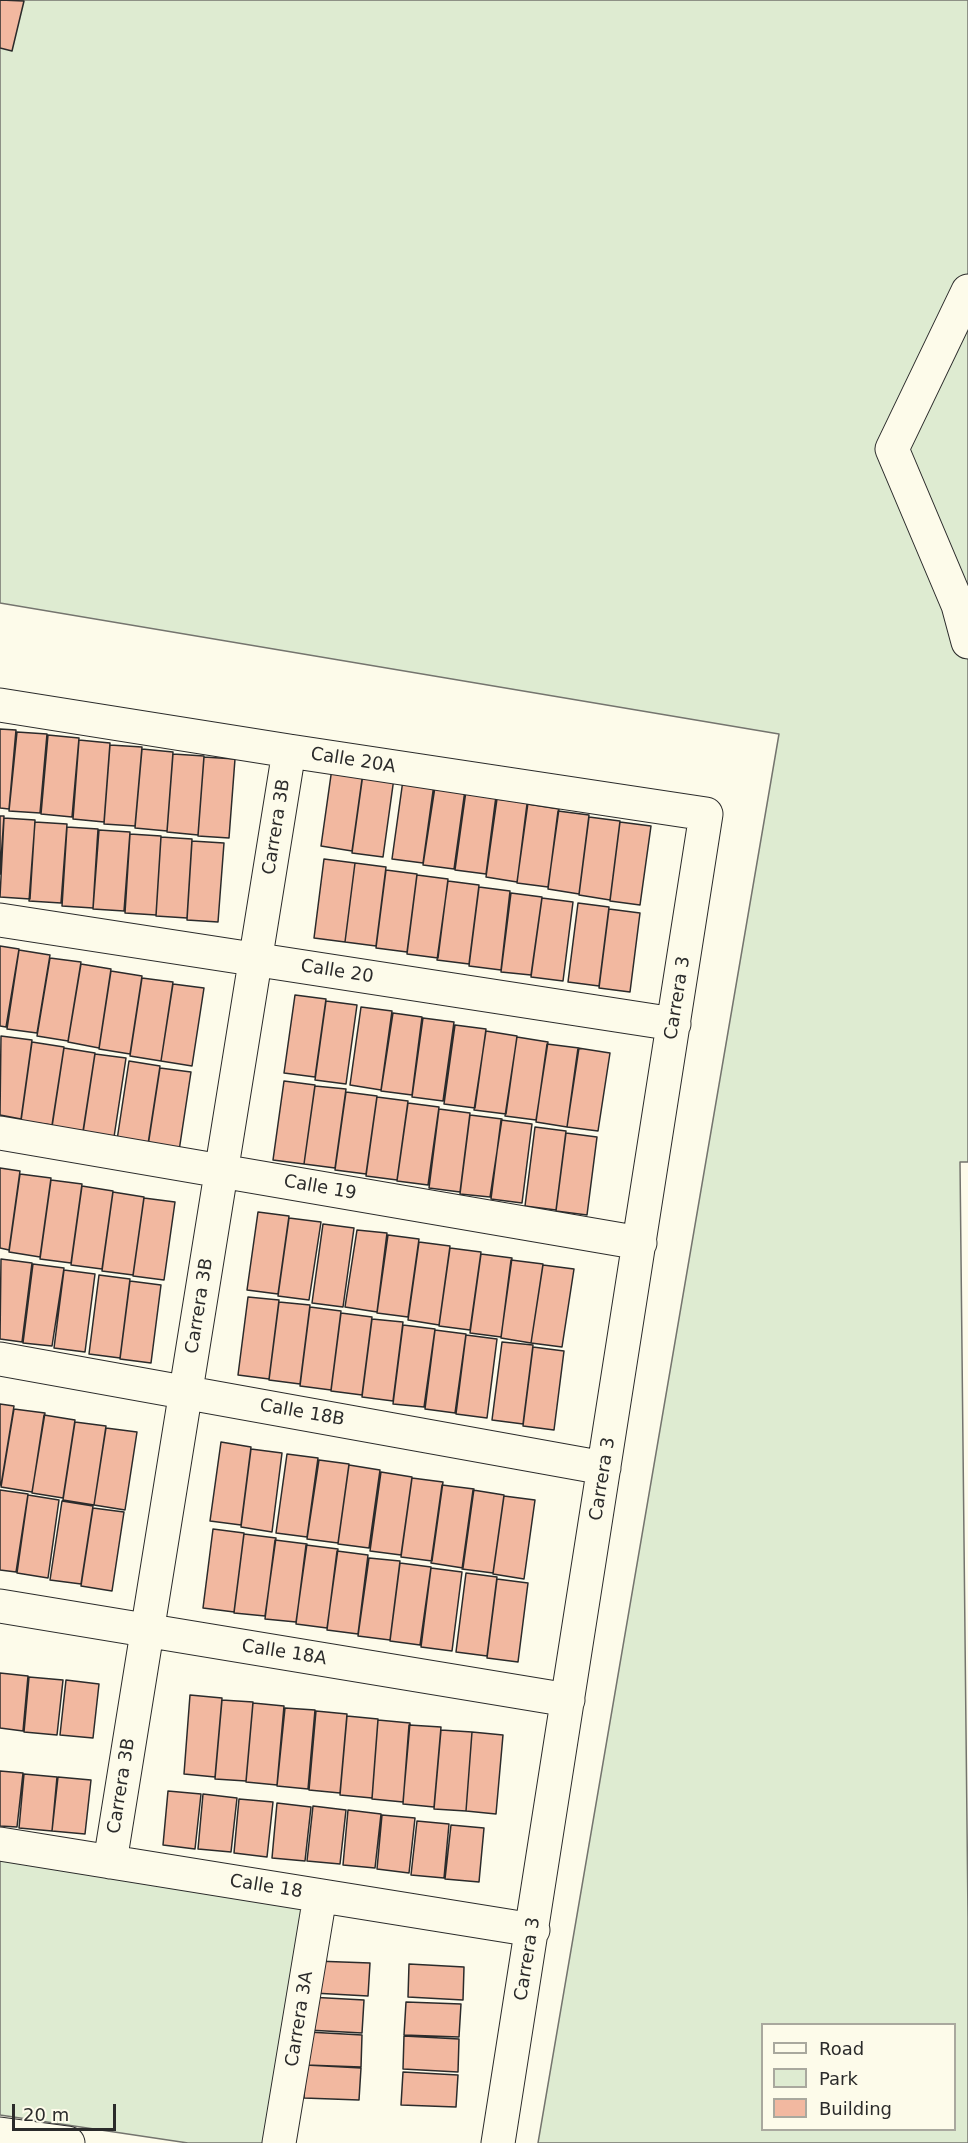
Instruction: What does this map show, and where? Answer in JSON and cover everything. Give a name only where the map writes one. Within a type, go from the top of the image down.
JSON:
[{"type":"street","points":[[968,291],[892,449],[958,605],[968,642]]},
{"type":"street","name":"Calle 20A","points":[[0,705],[706,814]]},
{"type":"street","name":"Carrera 3B","points":[[110,1862],[289,751]]},
{"type":"street","name":"Carrera 3","points":[[498,2143],[706,814]]},
{"type":"street","name":"Calle 20","points":[[0,920],[674,1024]]},
{"type":"street","name":"Calle 19","points":[[0,1133],[640,1243]]},
{"type":"street","name":"Calle 18B","points":[[0,1359],[604,1468]]},
{"type":"street","name":"Calle 18A","points":[[0,1606],[568,1700]]},
{"type":"street","name":"Calle 18","points":[[0,1844],[533,1930]]},
{"type":"street","name":"Carrera 3A","points":[[279,2143],[320,1896]]},
{"type":"street","points":[[0,2134],[68,2143]]},
{"type":"green space","points":[[0,0],[968,0],[968,1162],[960,1162],[968,1918],[968,2143],[538,2143],[779,734],[0,603]]},
{"type":"green space","points":[[0,1854],[312,1901],[275,2143],[188,2143],[0,2115]]},
{"type":"building","points":[[0,0],[24,1],[12,51],[0,48]]},
{"type":"building","points":[[0,729],[16,730],[9,809],[0,808]]},
{"type":"building","points":[[17,732],[47,734],[40,813],[9,811]]},
{"type":"building","points":[[48,735],[79,738],[72,817],[41,814]]},
{"type":"building","points":[[79,740],[110,743],[104,822],[73,819]]},
{"type":"building","points":[[110,745],[142,747],[135,826],[104,824]]},
{"type":"building","points":[[142,749],[173,752],[167,831],[135,828]]},
{"type":"building","points":[[173,754],[204,756],[198,835],[167,832]]},
{"type":"building","points":[[204,757],[235,759],[229,838],[198,836]]},
{"type":"building","points":[[332,768],[363,772],[352,851],[321,846]]},
{"type":"building","points":[[363,774],[394,778],[383,857],[352,853]]},
{"type":"building","points":[[403,780],[434,784],[423,863],[392,859]]},
{"type":"building","points":[[435,787],[465,790],[454,869],[423,865]]},
{"type":"building","points":[[466,791],[496,796],[486,874],[455,870]]},
{"type":"building","points":[[497,799],[528,803],[517,882],[486,877]]},
{"type":"building","points":[[527,804],[559,809],[548,887],[517,883]]},
{"type":"building","points":[[558,811],[589,815],[579,894],[548,889]]},
{"type":"building","points":[[0,816],[4,816],[0,874]]},
{"type":"building","points":[[589,817],[620,821],[610,900],[579,895]]},
{"type":"building","points":[[4,818],[35,820],[30,899],[0,897]]},
{"type":"building","points":[[35,822],[67,824],[61,903],[29,901]]},
{"type":"building","points":[[620,822],[651,826],[640,905],[610,901]]},
{"type":"building","points":[[67,827],[98,829],[93,908],[62,906]]},
{"type":"building","points":[[99,830],[130,832],[124,911],[93,909]]},
{"type":"building","points":[[130,834],[161,836],[156,915],[125,913]]},
{"type":"building","points":[[161,837],[192,839],[187,918],[156,916]]},
{"type":"building","points":[[192,841],[224,843],[218,922],[187,920]]},
{"type":"building","points":[[324,859],[355,863],[345,942],[314,938]]},
{"type":"building","points":[[355,863],[386,867],[376,946],[345,942]]},
{"type":"building","points":[[386,870],[417,874],[407,952],[376,948]]},
{"type":"building","points":[[417,875],[448,879],[438,958],[407,954]]},
{"type":"building","points":[[448,881],[479,885],[469,964],[437,960]]},
{"type":"building","points":[[479,887],[510,891],[501,970],[469,966]]},
{"type":"building","points":[[511,893],[542,897],[531,975],[501,972]]},
{"type":"building","points":[[542,898],[573,902],[563,981],[531,977]]},
{"type":"building","points":[[578,903],[609,907],[599,986],[568,982]]},
{"type":"building","points":[[609,909],[640,913],[630,992],[599,988]]},
{"type":"building","points":[[0,946],[19,949],[6,1027],[0,1026]]},
{"type":"building","points":[[19,950],[50,955],[37,1033],[7,1029]]},
{"type":"building","points":[[50,958],[81,962],[68,1041],[37,1036]]},
{"type":"building","points":[[81,964],[111,969],[99,1048],[68,1042]]},
{"type":"building","points":[[111,971],[142,976],[130,1054],[99,1049]]},
{"type":"building","points":[[142,978],[173,982],[161,1061],[130,1056]]},
{"type":"building","points":[[173,984],[204,988],[192,1066],[161,1061]]},
{"type":"building","points":[[295,995],[326,999],[315,1077],[284,1073]]},
{"type":"building","points":[[326,1001],[357,1005],[346,1084],[315,1080]]},
{"type":"building","points":[[361,1007],[392,1011],[381,1090],[350,1085]]},
{"type":"building","points":[[393,1013],[422,1017],[412,1095],[381,1091]]},
{"type":"building","points":[[423,1018],[454,1022],[443,1101],[412,1097]]},
{"type":"building","points":[[455,1025],[486,1029],[475,1108],[444,1104]]},
{"type":"building","points":[[486,1031],[517,1036],[506,1114],[474,1110]]},
{"type":"building","points":[[1,1036],[32,1040],[21,1119],[0,1115]]},
{"type":"building","points":[[517,1037],[548,1042],[536,1120],[505,1116]]},
{"type":"building","points":[[32,1042],[64,1047],[52,1125],[21,1121]]},
{"type":"building","points":[[547,1044],[579,1048],[567,1127],[536,1122]]},
{"type":"building","points":[[64,1048],[95,1053],[83,1131],[52,1127]]},
{"type":"building","points":[[578,1048],[610,1053],[598,1131],[567,1127]]},
{"type":"building","points":[[95,1054],[126,1058],[114,1137],[83,1133]]},
{"type":"building","points":[[129,1061],[160,1066],[148,1144],[117,1140]]},
{"type":"building","points":[[160,1068],[191,1072],[179,1151],[148,1146]]},
{"type":"building","points":[[284,1081],[315,1085],[304,1164],[273,1160]]},
{"type":"building","points":[[315,1086],[346,1089],[335,1168],[304,1164]]},
{"type":"building","points":[[346,1092],[377,1096],[366,1174],[335,1170]]},
{"type":"building","points":[[377,1097],[408,1101],[397,1180],[366,1176]]},
{"type":"building","points":[[408,1103],[439,1107],[428,1185],[397,1181]]},
{"type":"building","points":[[439,1109],[470,1113],[460,1192],[429,1188]]},
{"type":"building","points":[[470,1115],[502,1119],[490,1197],[460,1194]]},
{"type":"building","points":[[501,1120],[532,1124],[522,1203],[491,1199]]},
{"type":"building","points":[[535,1127],[566,1131],[556,1210],[525,1206]]},
{"type":"building","points":[[566,1133],[597,1137],[587,1215],[556,1211]]},
{"type":"building","points":[[0,1168],[20,1171],[9,1250],[0,1248]]},
{"type":"building","points":[[20,1174],[51,1178],[40,1257],[9,1252]]},
{"type":"building","points":[[51,1180],[82,1184],[71,1263],[40,1259]]},
{"type":"building","points":[[82,1186],[113,1191],[102,1269],[71,1265]]},
{"type":"building","points":[[113,1192],[144,1197],[133,1275],[102,1271]]},
{"type":"building","points":[[144,1198],[175,1202],[164,1280],[133,1276]]},
{"type":"building","points":[[258,1212],[289,1216],[278,1294],[247,1290]]},
{"type":"building","points":[[289,1218],[321,1222],[309,1300],[278,1296]]},
{"type":"building","points":[[323,1224],[354,1228],[343,1307],[312,1303]]},
{"type":"building","points":[[357,1230],[387,1233],[377,1312],[345,1307]]},
{"type":"building","points":[[388,1235],[419,1239],[408,1317],[377,1313]]},
{"type":"building","points":[[419,1242],[450,1246],[439,1325],[408,1320]]},
{"type":"building","points":[[450,1248],[481,1252],[470,1330],[439,1326]]},
{"type":"building","points":[[481,1254],[512,1258],[501,1337],[470,1333]]},
{"type":"building","points":[[1,1259],[32,1263],[22,1342],[0,1339]]},
{"type":"building","points":[[511,1260],[543,1264],[531,1343],[501,1338]]},
{"type":"building","points":[[33,1264],[64,1268],[52,1346],[23,1343]]},
{"type":"building","points":[[543,1265],[574,1269],[562,1347],[531,1343]]},
{"type":"building","points":[[64,1270],[95,1274],[85,1352],[54,1348]]},
{"type":"building","points":[[99,1275],[130,1279],[120,1358],[89,1354]]},
{"type":"building","points":[[130,1281],[161,1285],[151,1363],[120,1359]]},
{"type":"building","points":[[248,1297],[279,1300],[269,1379],[238,1375]]},
{"type":"building","points":[[279,1302],[310,1305],[300,1384],[269,1380]]},
{"type":"building","points":[[310,1307],[341,1311],[331,1390],[300,1386]]},
{"type":"building","points":[[341,1313],[372,1317],[362,1395],[331,1391]]},
{"type":"building","points":[[372,1319],[403,1322],[393,1401],[362,1397]]},
{"type":"building","points":[[403,1325],[435,1329],[424,1407],[393,1404]]},
{"type":"building","points":[[435,1330],[466,1334],[455,1413],[425,1409]]},
{"type":"building","points":[[466,1335],[497,1339],[487,1418],[456,1414]]},
{"type":"building","points":[[502,1342],[533,1345],[523,1424],[492,1420]]},
{"type":"building","points":[[533,1347],[564,1351],[554,1430],[523,1426]]},
{"type":"building","points":[[0,1404],[14,1406],[1,1485],[0,1485]]},
{"type":"building","points":[[14,1409],[45,1413],[32,1492],[1,1487]]},
{"type":"building","points":[[44,1415],[75,1420],[63,1498],[32,1493]]},
{"type":"building","points":[[75,1422],[106,1426],[94,1505],[63,1500]]},
{"type":"building","points":[[106,1428],[137,1432],[125,1510],[94,1505]]},
{"type":"building","points":[[221,1442],[251,1447],[241,1525],[210,1521]]},
{"type":"building","points":[[251,1449],[282,1453],[272,1532],[241,1527]]},
{"type":"building","points":[[287,1454],[318,1458],[307,1537],[276,1533]]},
{"type":"building","points":[[319,1460],[349,1464],[338,1543],[307,1539]]},
{"type":"building","points":[[349,1465],[380,1470],[369,1548],[338,1544]]},
{"type":"building","points":[[381,1472],[412,1477],[401,1555],[370,1551]]},
{"type":"building","points":[[412,1478],[443,1482],[432,1561],[401,1557]]},
{"type":"building","points":[[442,1485],[474,1489],[463,1568],[431,1563]]},
{"type":"building","points":[[0,1490],[28,1494],[16,1572],[0,1570]]},
{"type":"building","points":[[473,1490],[504,1495],[493,1573],[462,1569]]},
{"type":"building","points":[[28,1495],[59,1500],[48,1578],[17,1573]]},
{"type":"building","points":[[504,1496],[535,1500],[524,1579],[493,1574]]},
{"type":"building","points":[[62,1501],[93,1506],[81,1584],[50,1580]]},
{"type":"building","points":[[93,1508],[124,1512],[112,1591],[81,1586]]},
{"type":"building","points":[[213,1529],[244,1533],[234,1612],[203,1608]]},
{"type":"building","points":[[244,1534],[276,1538],[265,1616],[234,1613]]},
{"type":"building","points":[[275,1540],[307,1544],[296,1622],[265,1619]]},
{"type":"building","points":[[306,1545],[338,1549],[327,1628],[296,1624]]},
{"type":"building","points":[[337,1551],[368,1555],[358,1634],[327,1630]]},
{"type":"building","points":[[369,1558],[400,1561],[390,1640],[358,1636]]},
{"type":"building","points":[[400,1563],[431,1567],[420,1645],[390,1641]]},
{"type":"building","points":[[431,1568],[462,1572],[452,1651],[421,1647]]},
{"type":"building","points":[[466,1573],[497,1577],[487,1656],[456,1652]]},
{"type":"building","points":[[497,1579],[528,1583],[518,1662],[487,1658]]},
{"type":"building","points":[[0,1673],[28,1676],[23,1731],[0,1728]]},
{"type":"building","points":[[29,1677],[63,1680],[57,1735],[24,1732]]},
{"type":"building","points":[[66,1680],[99,1684],[93,1738],[60,1735]]},
{"type":"building","points":[[190,1695],[222,1698],[215,1777],[184,1774]]},
{"type":"building","points":[[222,1700],[253,1702],[246,1781],[215,1779]]},
{"type":"building","points":[[253,1703],[284,1706],[277,1785],[246,1782]]},
{"type":"building","points":[[285,1708],[315,1710],[308,1789],[277,1786]]},
{"type":"building","points":[[316,1711],[347,1714],[340,1793],[309,1790]]},
{"type":"building","points":[[347,1716],[378,1719],[372,1798],[340,1795]]},
{"type":"building","points":[[378,1720],[410,1723],[403,1802],[372,1799]]},
{"type":"building","points":[[409,1725],[441,1727],[434,1807],[403,1804]]},
{"type":"building","points":[[441,1730],[472,1732],[466,1811],[434,1809]]},
{"type":"building","points":[[472,1732],[503,1735],[496,1814],[466,1811]]},
{"type":"building","points":[[0,1771],[23,1773],[17,1827],[0,1826]]},
{"type":"building","points":[[24,1774],[57,1777],[52,1831],[19,1828]]},
{"type":"building","points":[[58,1777],[91,1780],[85,1834],[52,1831]]},
{"type":"building","points":[[168,1791],[201,1794],[195,1849],[163,1845]]},
{"type":"building","points":[[203,1794],[237,1798],[231,1852],[198,1849]]},
{"type":"building","points":[[239,1799],[273,1802],[267,1857],[234,1853]]},
{"type":"building","points":[[277,1803],[311,1807],[305,1861],[272,1858]]},
{"type":"building","points":[[313,1806],[346,1810],[340,1864],[307,1861]]},
{"type":"building","points":[[348,1810],[381,1814],[375,1868],[343,1865]]},
{"type":"building","points":[[382,1815],[415,1818],[409,1873],[377,1869]]},
{"type":"building","points":[[417,1821],[449,1824],[444,1878],[411,1875]]},
{"type":"building","points":[[451,1825],[484,1828],[479,1882],[445,1879]]},
{"type":"building","points":[[315,1961],[370,1963],[368,1996],[313,1993]]},
{"type":"building","points":[[409,1964],[464,1967],[463,2000],[408,1997]]},
{"type":"building","points":[[309,1997],[364,2000],[362,2033],[308,2030]]},
{"type":"building","points":[[406,2002],[461,2004],[459,2037],[404,2035]]},
{"type":"building","points":[[308,2032],[362,2035],[361,2067],[306,2065]]},
{"type":"building","points":[[404,2036],[459,2039],[458,2072],[403,2069]]},
{"type":"building","points":[[306,2065],[361,2068],[359,2100],[304,2098]]},
{"type":"building","points":[[403,2072],[458,2075],[456,2107],[401,2105]]}]
